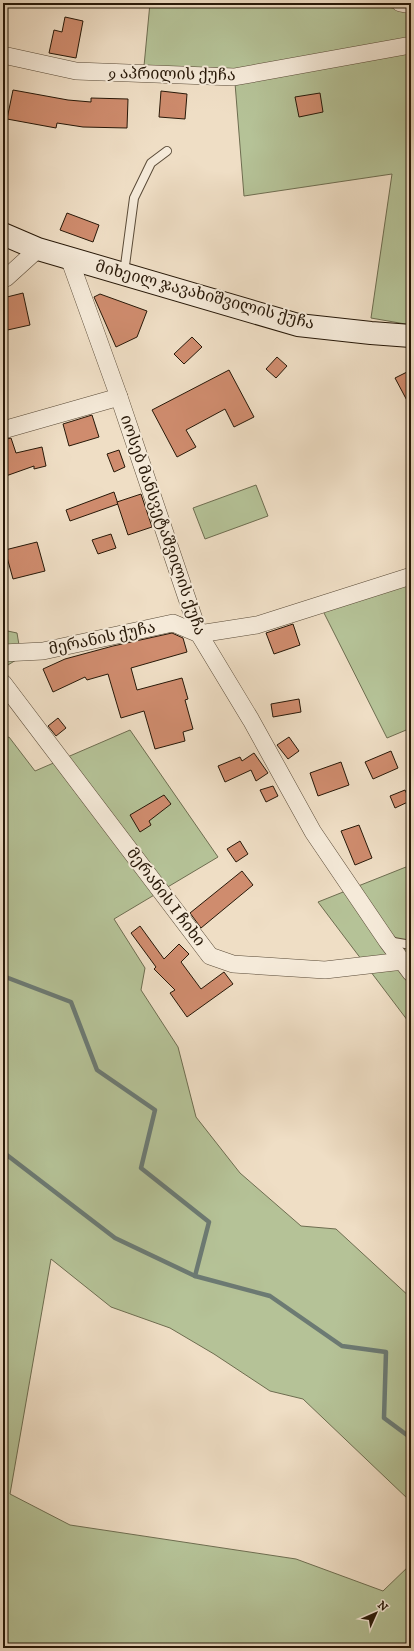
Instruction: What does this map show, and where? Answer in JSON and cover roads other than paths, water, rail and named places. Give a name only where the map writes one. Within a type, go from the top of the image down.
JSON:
[{"type":"main road","name":"მიხეილ ჯავახიშვილის ქუჩა","points":[[3,234],[38,249],[298,325],[411,336]]},
{"type":"street","points":[[400,3],[411,5]]},
{"type":"street","name":"9 აპრილის ქუჩა","points":[[3,55],[76,71],[234,77],[411,46]]},
{"type":"street","points":[[3,279],[38,249]]},
{"type":"street","name":"იოსებ მანსვეტაშვილის ქუჩა","points":[[69,258],[119,397],[199,634],[251,720],[313,832],[387,941],[407,967]]},
{"type":"street","points":[[3,430],[119,397]]},
{"type":"street","points":[[199,634],[257,625],[410,581]]},
{"type":"street","name":"მერანის ქუჩა","points":[[3,653],[43,651],[173,623],[199,634]]},
{"type":"street","name":"მერანის I ჩიხი","points":[[3,683],[210,956],[233,964],[325,970],[407,967]]},
{"type":"lane","points":[[124,274],[134,198],[150,163],[167,151]]},
{"type":"lane","points":[[387,941],[411,945]]},
{"type":"waterway","points":[[3,976],[71,1002],[97,1070],[155,1110],[141,1168],[209,1222],[195,1276],[270,1296],[342,1346],[386,1352],[384,1418],[411,1438]]},
{"type":"waterway","points":[[3,1152],[115,1238],[195,1276]]}]
